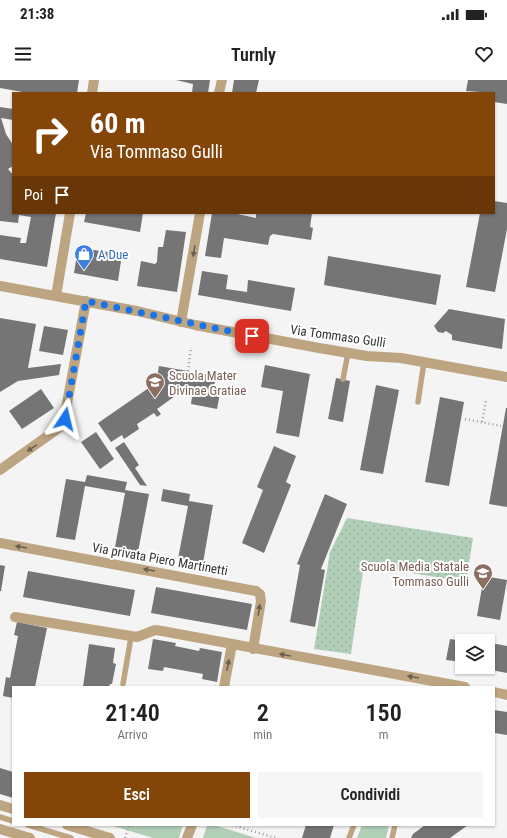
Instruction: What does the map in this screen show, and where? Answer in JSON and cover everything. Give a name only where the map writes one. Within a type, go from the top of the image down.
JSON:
[{"type":"street","points":[[92,92],[94,80]]},
{"type":"street","points":[[220,92],[222,80]]},
{"type":"street","points":[[56,296],[70,214]]},
{"type":"street","points":[[181,322],[200,214]]},
{"type":"street","name":"Via Tommaso Gulli","points":[[0,286],[137,310],[181,322],[348,353],[424,362],[507,377]]},
{"type":"street","points":[[0,470],[63,425],[86,301]]},
{"type":"street","name":"Via privata Piero Martinetti","points":[[0,543],[256,591],[260,594],[261,601],[253,649]]},
{"type":"street","points":[[15,617],[137,637],[156,630],[459,686]]},
{"type":"street","points":[[224,686],[232,644]]},
{"type":"street","points":[[495,692],[507,695]]},
{"type":"street","points":[[0,805],[12,809]]},
{"type":"street","points":[[72,826],[110,838]]},
{"type":"street","points":[[187,838],[192,826]]},
{"type":"street","points":[[0,829],[30,838]]},
{"type":"lane","points":[[343,379],[348,353]]},
{"type":"lane","points":[[418,402],[424,362]]},
{"type":"lane","points":[[123,684],[131,636]]},
{"type":"lane","points":[[0,817],[12,821]]},
{"type":"lane","points":[[31,826],[70,838]]},
{"type":"lane","points":[[349,838],[354,826]]},
{"type":"lane","points":[[392,838],[395,826]]},
{"type":"path","points":[[188,371],[192,347]]},
{"type":"path","points":[[482,422],[486,400]]},
{"type":"path","points":[[465,419],[501,426]]},
{"type":"path","points":[[125,838],[129,826]]},
{"type":"path","points":[[235,826],[276,838]]},
{"type":"green space","points":[[347,518],[473,538],[466,582],[364,565],[351,654],[314,649],[330,552]]},
{"type":"green space","points":[[113,826],[183,826],[179,838],[153,838]]},
{"type":"green space","points":[[207,826],[217,826],[256,838],[203,838]]},
{"type":"green space","points":[[362,826],[389,826],[386,838],[357,838]]},
{"type":"building","points":[[0,80],[79,80],[77,92],[22,92],[0,88]]},
{"type":"building","points":[[176,80],[210,80],[208,92],[192,92],[193,84]]},
{"type":"building","points":[[234,80],[259,80],[256,92],[232,92]]},
{"type":"building","points":[[468,80],[507,80],[507,104],[495,102],[495,92],[466,91]]},
{"type":"building","points":[[0,107],[12,109],[12,120],[1,118],[6,134],[12,143],[12,167],[8,169],[12,174],[12,214],[56,214],[47,267],[0,259],[0,235],[21,238],[20,243],[26,243],[31,217],[19,215],[18,223],[0,221]]},
{"type":"building","points":[[495,201],[507,203],[507,229],[495,292],[466,287],[480,214],[495,214]]},
{"type":"building","points":[[86,214],[143,214],[140,232],[84,222]]},
{"type":"building","points":[[212,214],[238,214],[256,218],[256,214],[312,214],[310,227],[313,228],[311,240],[273,234],[270,236],[268,245],[224,238],[221,258],[205,256]]},
{"type":"building","points":[[166,230],[186,232],[177,292],[137,286],[141,261],[155,264],[157,262],[158,247],[163,247]]},
{"type":"building","points":[[78,248],[109,252],[108,259],[121,261],[118,281],[74,273]]},
{"type":"building","points":[[328,256],[441,275],[436,305],[324,285]]},
{"type":"building","points":[[202,271],[228,275],[226,289],[247,292],[248,280],[295,288],[291,311],[198,295]]},
{"type":"building","points":[[449,309],[505,319],[502,349],[452,340],[452,335],[446,331],[443,333],[438,332],[434,326]]},
{"type":"building","points":[[0,318],[36,324],[28,368],[61,364],[59,375],[18,381],[0,392]]},
{"type":"building","points":[[44,326],[68,330],[63,355],[39,351]]},
{"type":"building","points":[[265,365],[310,374],[299,437],[276,433],[283,391],[261,387]]},
{"type":"building","points":[[159,366],[216,376],[213,392],[220,393],[217,409],[191,404],[192,397],[178,394],[157,409],[161,414],[157,417],[154,413],[137,424],[139,429],[124,439],[122,435],[111,442],[98,423],[156,383]]},
{"type":"building","points":[[336,378],[350,381],[343,422],[328,419]]},
{"type":"building","points":[[376,385],[399,390],[383,474],[360,470]]},
{"type":"building","points":[[41,389],[54,408],[22,429],[9,411]]},
{"type":"building","points":[[440,397],[464,402],[449,486],[425,482]]},
{"type":"building","points":[[507,408],[507,507],[489,504]]},
{"type":"building","points":[[96,432],[114,459],[100,469],[81,442]]},
{"type":"building","points":[[124,442],[139,465],[135,468],[147,486],[140,485],[115,448]]},
{"type":"building","points":[[274,446],[296,456],[286,482],[291,485],[264,553],[242,543],[263,490],[257,487]]},
{"type":"building","points":[[87,475],[127,482],[125,490],[149,494],[138,552],[115,547],[125,493],[85,486],[75,540],[56,537],[66,479],[85,482]]},
{"type":"building","points":[[163,489],[190,494],[189,501],[213,505],[203,563],[178,559],[188,506],[161,501]]},
{"type":"building","points":[[325,494],[347,504],[321,569],[325,570],[315,627],[290,622],[300,565],[297,564]]},
{"type":"building","points":[[0,565],[5,566],[1,591],[0,591]]},
{"type":"building","points":[[28,571],[135,590],[130,616],[23,597]]},
{"type":"building","points":[[484,576],[507,580],[500,620],[477,616]]},
{"type":"building","points":[[156,587],[252,604],[247,630],[151,613]]},
{"type":"building","points":[[17,622],[47,628],[35,686],[12,686],[12,698],[3,696],[6,677],[10,678],[18,636],[14,635]]},
{"type":"building","points":[[153,639],[176,643],[175,646],[199,651],[200,648],[222,652],[217,682],[202,679],[203,674],[164,667],[163,671],[148,669]]},
{"type":"building","points":[[450,639],[455,640],[455,661],[446,660]]},
{"type":"building","points":[[89,644],[115,648],[113,663],[116,664],[112,684],[109,686],[83,686]]},
{"type":"building","points":[[495,644],[507,646],[507,673],[495,671]]},
{"type":"building","points":[[495,710],[507,712],[507,735],[495,733]]},
{"type":"building","points":[[0,768],[12,772],[12,798],[0,794]]},
{"type":"building","points":[[306,826],[334,826],[330,838],[302,838]]},
{"type":"building","points":[[424,826],[467,826],[450,838],[411,838],[413,834]]},
{"type":"place","name":"A Due","points":[[84,271]]},
{"type":"place","name":"Scuola Mater Divinae Gratiae","points":[[155,399]]},
{"type":"place","name":"Scuola Media Statale Tommaso Gulli","points":[[483,590]]},
{"type":"route","points":[[65,419],[86,301],[137,310],[181,322],[252,336]]}]
